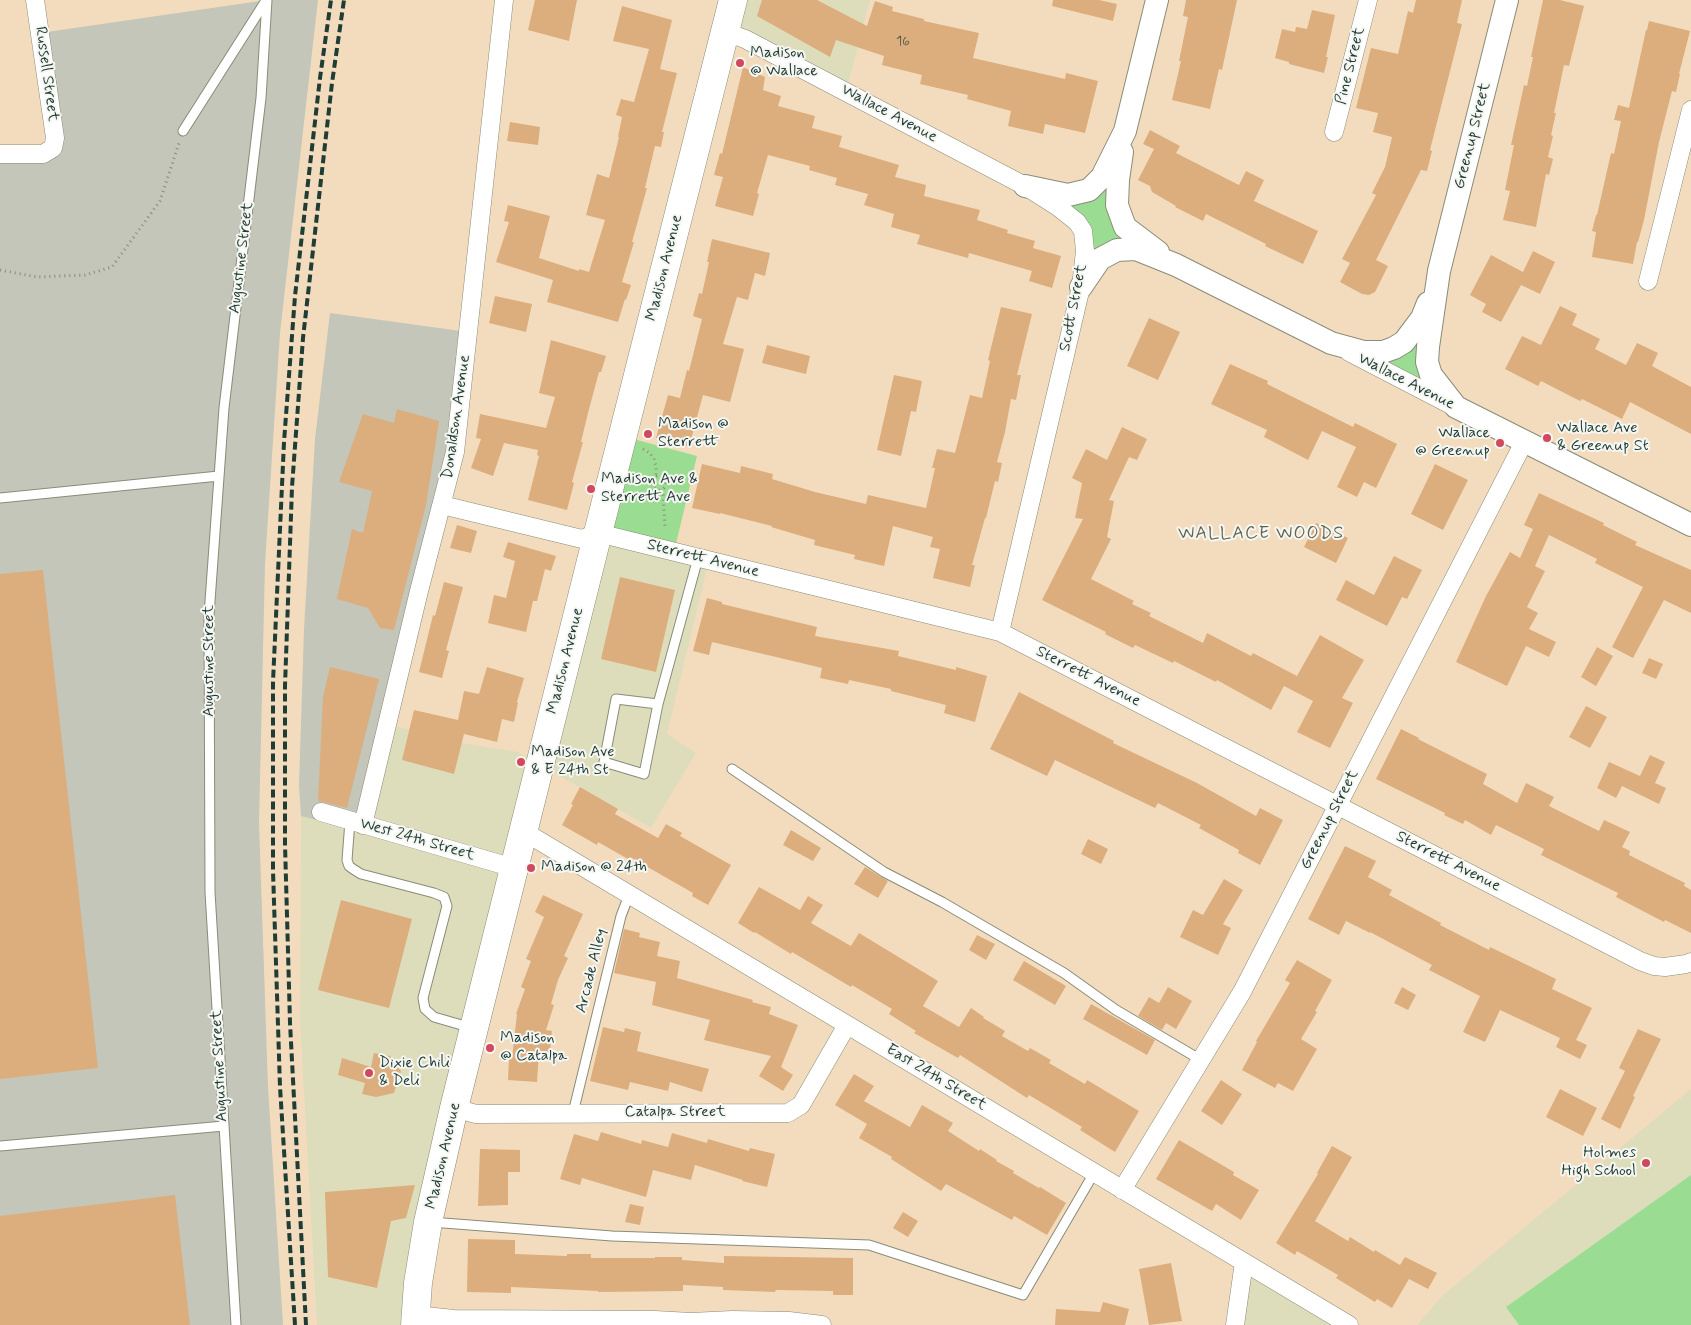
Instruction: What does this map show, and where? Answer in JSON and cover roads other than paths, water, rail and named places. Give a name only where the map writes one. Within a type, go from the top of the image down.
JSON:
[{"type":"main road","name":"Madison Avenue","points":[[415,1320],[418,1283],[428,1222],[454,1108],[733,0]]},
{"type":"street","name":"Russell Street","points":[[0,154],[43,154],[53,148],[55,138],[35,0]]},
{"type":"street","name":"Donaldson Avenue","points":[[357,823],[455,452],[504,0]]},
{"type":"street","points":[[1025,186],[1068,195],[1089,190],[1102,177],[1125,131],[1157,0]]},
{"type":"street","name":"Pine Street","points":[[1334,132],[1368,0]]},
{"type":"street","name":"Greenup Street","points":[[1439,271],[1506,0]]},
{"type":"street","name":"Wallace Avenue","points":[[725,32],[745,39],[1025,186]]},
{"type":"street","points":[[1648,280],[1691,110]]},
{"type":"street","name":"Wallace Avenue","points":[[1125,131],[1118,180],[1117,205],[1120,214],[1125,227],[1176,265]]},
{"type":"street","name":"Scott Street","points":[[1000,632],[1082,287],[1085,251],[1084,231],[1077,222],[1058,207],[1025,186]]},
{"type":"street","name":"Wallace Avenue","points":[[1082,287],[1100,259],[1117,250],[1136,249],[1176,265],[1691,525]]},
{"type":"street","points":[[1331,343],[1364,352],[1383,352],[1404,342],[1422,318],[1439,271]]},
{"type":"street","points":[[1439,271],[1428,347],[1428,362],[1431,375],[1456,407]]},
{"type":"street","name":"Greenup Street","points":[[1122,1190],[1242,992],[1524,442]]},
{"type":"street","name":"Sterrett Avenue","points":[[442,505],[582,540],[598,533],[1000,632],[1640,962],[1665,967],[1691,962]]},
{"type":"street","name":"West 24th Street","points":[[320,812],[514,868]]},
{"type":"street","name":"East 24th Street","points":[[523,831],[1348,1325]]},
{"type":"street","name":"Catalpa Street","points":[[454,1108],[476,1114],[788,1113],[801,1105],[847,1025]]},
{"type":"street","points":[[1234,1325],[1244,1262]]},
{"type":"street","points":[[415,1320],[454,1318],[690,1322],[732,1320],[789,1321],[822,1325]]},
{"type":"lane","points":[[183,131],[267,0]]},
{"type":"lane","name":"Augustine Street","points":[[236,1325],[210,892],[209,615],[224,408],[261,98],[267,0]]},
{"type":"lane","points":[[0,498],[220,476]]},
{"type":"lane","points":[[658,704],[616,699],[604,762],[644,774],[658,704],[698,558]]},
{"type":"lane","points":[[732,769],[884,872],[942,902],[1064,973],[1116,1010],[1201,1060]]},
{"type":"lane","points":[[357,823],[347,860],[353,869],[361,874],[444,897],[447,906],[423,998],[425,1009],[434,1018],[474,1028]]},
{"type":"lane","name":"Arcade Alley","points":[[573,1114],[621,916],[629,895]]},
{"type":"lane","points":[[0,1146],[224,1126]]},
{"type":"lane","points":[[428,1222],[612,1236],[869,1245],[1023,1295],[1094,1173]]},
{"type":"railway","points":[[295,1325],[280,1087],[273,871],[273,682],[284,442],[295,296],[320,78],[331,0]]},
{"type":"railway","points":[[306,1325],[290,1023],[285,844],[285,686],[292,487],[303,338],[332,83],[344,0]]},
{"type":"place","name":"Madison @ Wallace","points":[[740,63]]},
{"type":"place","name":"Madison @ Sterrett","points":[[648,434]]},
{"type":"place","name":"Wallace Ave & Greenup St","points":[[1547,438]]},
{"type":"place","name":"Wallace @ Greenup","points":[[1500,443]]},
{"type":"place","name":"Madison Ave & Sterrett Ave","points":[[591,489]]},
{"type":"place","name":"Madison Ave & E 24th St","points":[[521,762]]},
{"type":"place","name":"Madison @ 24th","points":[[531,868]]},
{"type":"place","name":"Madison @ Catalpa","points":[[490,1048]]},
{"type":"place","name":"Dixie Chili & Deli","points":[[369,1073]]},
{"type":"place","name":"Holmes High School","points":[[1646,1163]]},
{"type":"district","name":"WALLACE WOODS","points":[[1261,534]]}]
